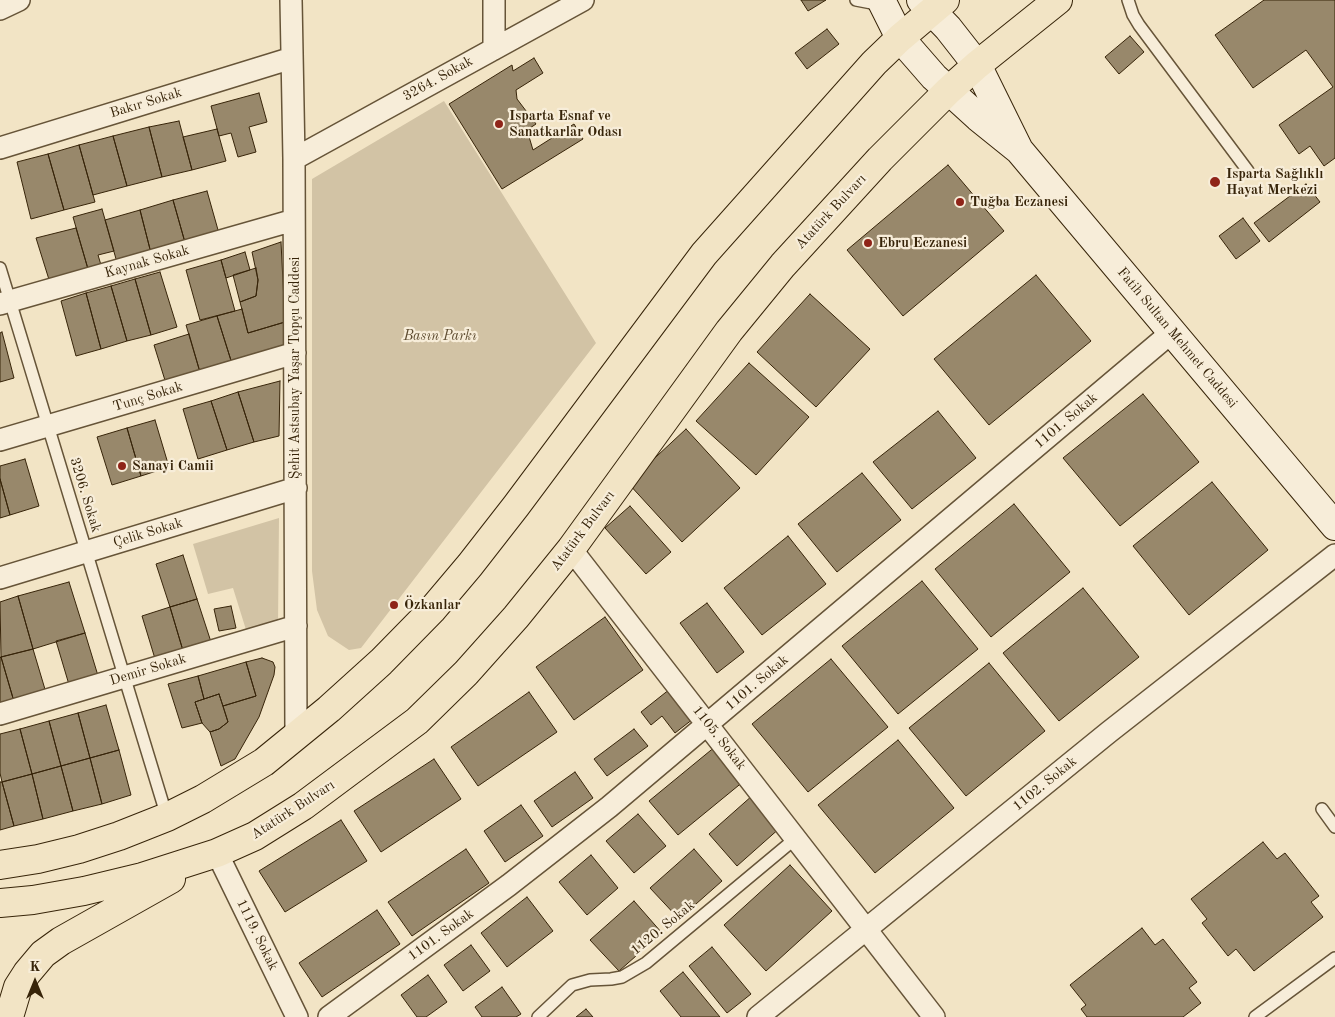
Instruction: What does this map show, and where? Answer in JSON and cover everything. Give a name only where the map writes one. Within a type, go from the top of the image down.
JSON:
[{"type":"main road","name":"Atatürk Bulvarı","points":[[0,903],[33,900],[84,891],[142,877],[217,853],[256,836],[304,806],[416,721],[466,673],[516,617],[571,549],[729,331],[777,272],[880,160],[948,91],[976,65],[1058,0]]},
{"type":"main road","points":[[0,865],[38,859],[79,849],[119,836],[167,817],[232,783],[264,762],[330,709],[381,662],[432,610],[516,506],[704,254],[874,63],[933,4]]},
{"type":"main road","points":[[8,1017],[18,987],[43,954],[61,941],[217,853]]},
{"type":"main road","points":[[0,999],[8,1017]]},
{"type":"street","points":[[0,9],[19,0]]},
{"type":"street","name":"Şehit Astsubay Yaşar Topçu Caddesi","points":[[291,0],[294,159],[296,736]]},
{"type":"street","points":[[494,0],[494,49]]},
{"type":"street","name":"3264. Sokak","points":[[294,159],[582,0]]},
{"type":"street","points":[[882,2],[900,38],[948,91],[1019,150]]},
{"type":"street","points":[[933,4],[976,65],[1019,150]]},
{"type":"street","name":"Bakır Sokak","points":[[0,148],[292,58]]},
{"type":"street","name":"Fatih Sultan Mehmet Caddesi","points":[[1019,150],[1335,526]]},
{"type":"street","name":"Kaynak Sokak","points":[[5,303],[294,220]]},
{"type":"street","name":"1101. Sokak","points":[[329,1017],[509,885],[609,807],[1172,332]]},
{"type":"street","name":"Tunç Sokak","points":[[0,440],[295,353]]},
{"type":"street","name":"Çelik Sokak","points":[[0,578],[296,488]]},
{"type":"street","name":"1105. Sokak","points":[[571,549],[934,1017]]},
{"type":"street","name":"1102. Sokak","points":[[758,1017],[1109,732],[1335,555]]},
{"type":"street","name":"Demir Sokak","points":[[0,714],[296,626]]},
{"type":"street","name":"1119. Sokak","points":[[217,853],[297,1017]]},
{"type":"lane","points":[[856,0],[882,2]]},
{"type":"lane","points":[[1128,0],[1139,25],[1248,171]]},
{"type":"lane","name":"3206. Sokak","points":[[0,268],[5,303],[49,426],[167,817]]},
{"type":"lane","points":[[1322,810],[1335,827]]},
{"type":"lane","name":"1120. Sokak","points":[[538,1017],[572,985],[590,980],[622,977],[646,963],[796,838]]},
{"type":"lane","points":[[1255,1017],[1335,958]]},
{"type":"green space","name":"Basın Parkı","points":[[444,101],[596,343],[361,648],[349,650],[328,636],[317,610],[312,571],[312,179]]},
{"type":"green space","points":[[279,518],[278,625],[247,633],[233,588],[208,594],[193,544]]},
{"type":"building","points":[[801,0],[826,0],[808,11]]},
{"type":"building","points":[[1264,0],[1335,0],[1335,158],[1324,166],[1310,146],[1299,154],[1279,125],[1333,87],[1306,50],[1253,88],[1215,35]]},
{"type":"building","points":[[827,29],[839,44],[807,69],[795,53]]},
{"type":"building","points":[[1130,36],[1144,52],[1119,74],[1105,57]]},
{"type":"building","name":"Isparta Esnaf ve Sanatkarlar Odası","points":[[534,58],[543,73],[516,90],[517,99],[536,124],[527,130],[533,150],[574,124],[583,139],[502,189],[449,104],[512,65],[513,71]]},
{"type":"building","points":[[259,93],[267,122],[249,127],[256,152],[238,157],[231,133],[219,136],[211,106]]},
{"type":"building","points":[[179,121],[192,170],[162,177],[149,127]]},
{"type":"building","points":[[149,127],[162,177],[127,186],[113,136]]},
{"type":"building","points":[[217,129],[226,161],[192,170],[183,137]]},
{"type":"building","points":[[113,136],[127,186],[93,195],[79,145]]},
{"type":"building","points":[[79,145],[95,202],[64,210],[48,154]]},
{"type":"building","points":[[48,154],[64,210],[31,219],[17,162]]},
{"type":"building","points":[[948,165],[1004,231],[903,316],[847,250]]},
{"type":"building","points":[[1306,184],[1320,202],[1269,242],[1254,223]]},
{"type":"building","points":[[207,191],[220,237],[186,246],[173,200]]},
{"type":"building","points":[[173,200],[186,246],[152,257],[140,210]]},
{"type":"building","points":[[102,209],[114,251],[98,255],[101,265],[88,269],[73,217]]},
{"type":"building","points":[[140,210],[152,257],[118,266],[105,220]]},
{"type":"building","points":[[1243,218],[1260,241],[1236,259],[1219,236]]},
{"type":"building","points":[[76,228],[88,269],[51,286],[36,238]]},
{"type":"building","points":[[281,242],[285,322],[248,333],[240,302],[256,296],[258,280],[252,252]]},
{"type":"building","points":[[245,252],[250,270],[226,278],[221,260]]},
{"type":"building","points":[[221,260],[235,311],[200,320],[186,270]]},
{"type":"building","points":[[256,268],[258,280],[256,296],[240,302],[233,275]]},
{"type":"building","points":[[160,272],[177,327],[151,335],[135,279]]},
{"type":"building","points":[[1036,275],[1091,341],[989,425],[934,359]]},
{"type":"building","points":[[135,279],[151,335],[127,341],[111,286]]},
{"type":"building","points":[[111,286],[127,341],[101,349],[86,293]]},
{"type":"building","points":[[86,293],[101,349],[76,356],[61,301]]},
{"type":"building","points":[[810,294],[870,349],[816,407],[757,352]]},
{"type":"building","points":[[242,309],[248,333],[285,322],[287,355],[234,370],[217,316]]},
{"type":"building","points":[[217,316],[234,370],[202,379],[186,325]]},
{"type":"building","points":[[2,332],[14,378],[0,382],[0,333]]},
{"type":"building","points":[[189,334],[202,379],[168,390],[154,345]]},
{"type":"building","points":[[749,363],[809,417],[756,475],[696,421]]},
{"type":"building","points":[[280,381],[279,436],[254,442],[238,392]]},
{"type":"building","points":[[238,392],[254,442],[227,450],[211,401]]},
{"type":"building","points":[[1143,394],[1199,462],[1120,526],[1063,458]]},
{"type":"building","points":[[211,401],[227,450],[198,459],[183,409]]},
{"type":"building","points":[[938,411],[976,458],[912,509],[873,462]]},
{"type":"building","points":[[155,420],[169,467],[141,476],[127,428]]},
{"type":"building","name":"Sanayi Camii","points":[[127,428],[141,476],[112,485],[97,437]]},
{"type":"building","points":[[686,429],[740,488],[682,542],[628,483]]},
{"type":"building","points":[[25,459],[39,506],[10,515],[0,479],[0,466]]},
{"type":"building","points":[[862,473],[901,520],[837,572],[798,524]]},
{"type":"building","points":[[0,479],[10,515],[0,518]]},
{"type":"building","points":[[1212,482],[1268,550],[1189,615],[1133,546]]},
{"type":"building","points":[[1014,504],[1070,572],[991,637],[935,569]]},
{"type":"building","points":[[630,506],[671,552],[646,574],[605,528]]},
{"type":"building","points":[[788,536],[826,584],[762,635],[724,588]]},
{"type":"building","points":[[183,555],[197,599],[170,607],[156,564]]},
{"type":"building","points":[[922,581],[978,649],[898,714],[842,646]]},
{"type":"building","points":[[69,582],[85,633],[33,649],[18,596]]},
{"type":"building","points":[[1083,588],[1139,657],[1059,721],[1003,653]]},
{"type":"building","points":[[18,596],[33,649],[1,657],[0,602]]},
{"type":"building","points":[[197,599],[212,645],[184,654],[170,607]]},
{"type":"building","points":[[707,603],[744,652],[717,673],[680,623]]},
{"type":"building","points":[[231,606],[236,628],[219,631],[214,609]]},
{"type":"building","points":[[170,607],[184,654],[156,662],[142,616]]},
{"type":"building","points":[[605,617],[643,670],[574,720],[536,667]]},
{"type":"building","points":[[85,633],[99,679],[70,688],[56,641]]},
{"type":"building","points":[[33,649],[47,696],[15,705],[1,657]]},
{"type":"building","points":[[0,658],[15,705],[0,710]]},
{"type":"building","points":[[262,658],[273,662],[275,667],[259,717],[235,759],[221,766],[210,732],[219,729],[228,722],[223,706],[256,696],[246,662]]},
{"type":"building","points":[[831,659],[888,727],[808,792],[752,724]]},
{"type":"building","points":[[246,662],[256,696],[223,706],[219,694],[204,699],[198,676]]},
{"type":"building","points":[[989,663],[1045,731],[966,796],[909,728]]},
{"type":"building","points":[[198,676],[204,699],[195,702],[202,723],[182,728],[168,684]]},
{"type":"building","points":[[670,689],[693,719],[675,733],[662,716],[651,725],[641,712]]},
{"type":"building","points":[[529,692],[557,732],[478,786],[451,747]]},
{"type":"building","points":[[219,694],[228,722],[219,729],[210,732],[202,723],[195,702]]},
{"type":"building","points":[[106,705],[119,750],[90,758],[78,713]]},
{"type":"building","points":[[78,713],[90,758],[61,766],[49,721]]},
{"type":"building","points":[[49,721],[61,766],[32,774],[20,729]]},
{"type":"building","points":[[20,729],[32,774],[2,782],[0,773],[0,734]]},
{"type":"building","points":[[634,729],[648,746],[607,776],[594,759]]},
{"type":"building","points":[[898,740],[954,808],[875,873],[818,805]]},
{"type":"building","points":[[716,746],[744,781],[678,835],[649,801]]},
{"type":"building","points":[[119,750],[131,795],[102,804],[90,758]]},
{"type":"building","points":[[90,758],[102,804],[73,811],[61,766]]},
{"type":"building","points":[[434,759],[461,799],[381,852],[354,811]]},
{"type":"building","points":[[61,766],[73,811],[43,819],[32,774]]},
{"type":"building","points":[[575,772],[593,798],[552,827],[534,801]]},
{"type":"building","points":[[32,774],[43,819],[14,826],[2,782]]},
{"type":"building","points":[[0,782],[2,782],[14,826],[0,830]]},
{"type":"building","points":[[753,795],[781,827],[737,866],[709,834]]},
{"type":"building","points":[[521,805],[543,836],[505,862],[484,831]]},
{"type":"building","points":[[638,814],[666,846],[634,873],[606,841]]},
{"type":"building","points":[[341,820],[367,861],[285,912],[259,871]]},
{"type":"building","points":[[1263,842],[1277,859],[1285,853],[1319,896],[1311,902],[1323,917],[1254,971],[1236,949],[1228,956],[1202,923],[1207,919],[1191,899]]},
{"type":"building","points":[[466,849],[489,883],[412,936],[388,902]]},
{"type":"building","points":[[694,849],[722,881],[679,919],[650,888]]},
{"type":"building","points":[[591,855],[618,888],[587,915],[559,882]]},
{"type":"building","points":[[790,865],[832,911],[766,971],[724,925]]},
{"type":"building","points":[[527,897],[553,931],[507,967],[481,933]]},
{"type":"building","points":[[634,901],[662,933],[619,971],[590,940]]},
{"type":"building","points":[[377,910],[400,944],[322,997],[299,963]]},
{"type":"building","points":[[1142,928],[1155,945],[1163,939],[1197,982],[1189,988],[1201,1003],[1183,1017],[1087,1017],[1081,1009],[1086,1005],[1070,985]]},
{"type":"building","points":[[471,945],[490,971],[463,991],[444,965]]},
{"type":"building","points":[[712,947],[751,994],[727,1013],[689,966]]},
{"type":"building","points":[[683,972],[720,1017],[681,1017],[660,991]]},
{"type":"building","points":[[428,975],[447,1002],[426,1017],[417,1017],[401,995]]},
{"type":"building","points":[[502,987],[521,1014],[516,1017],[482,1017],[475,1007]]},
{"type":"building","points":[[586,1009],[593,1017],[576,1017]]},
{"type":"place","name":"Isparta Esnaf ve Sanatkarlar Odası","points":[[499,124]]},
{"type":"place","name":"Isparta Sağlıklı Hayat Merkezi","points":[[1215,182]]},
{"type":"place","name":"Tuğba Eczanesi","points":[[960,202]]},
{"type":"place","name":"Ebru Eczanesi","points":[[868,243]]},
{"type":"place","name":"Sanayi Camii","points":[[122,466]]},
{"type":"place","name":"Özkanlar","points":[[394,605]]}]
